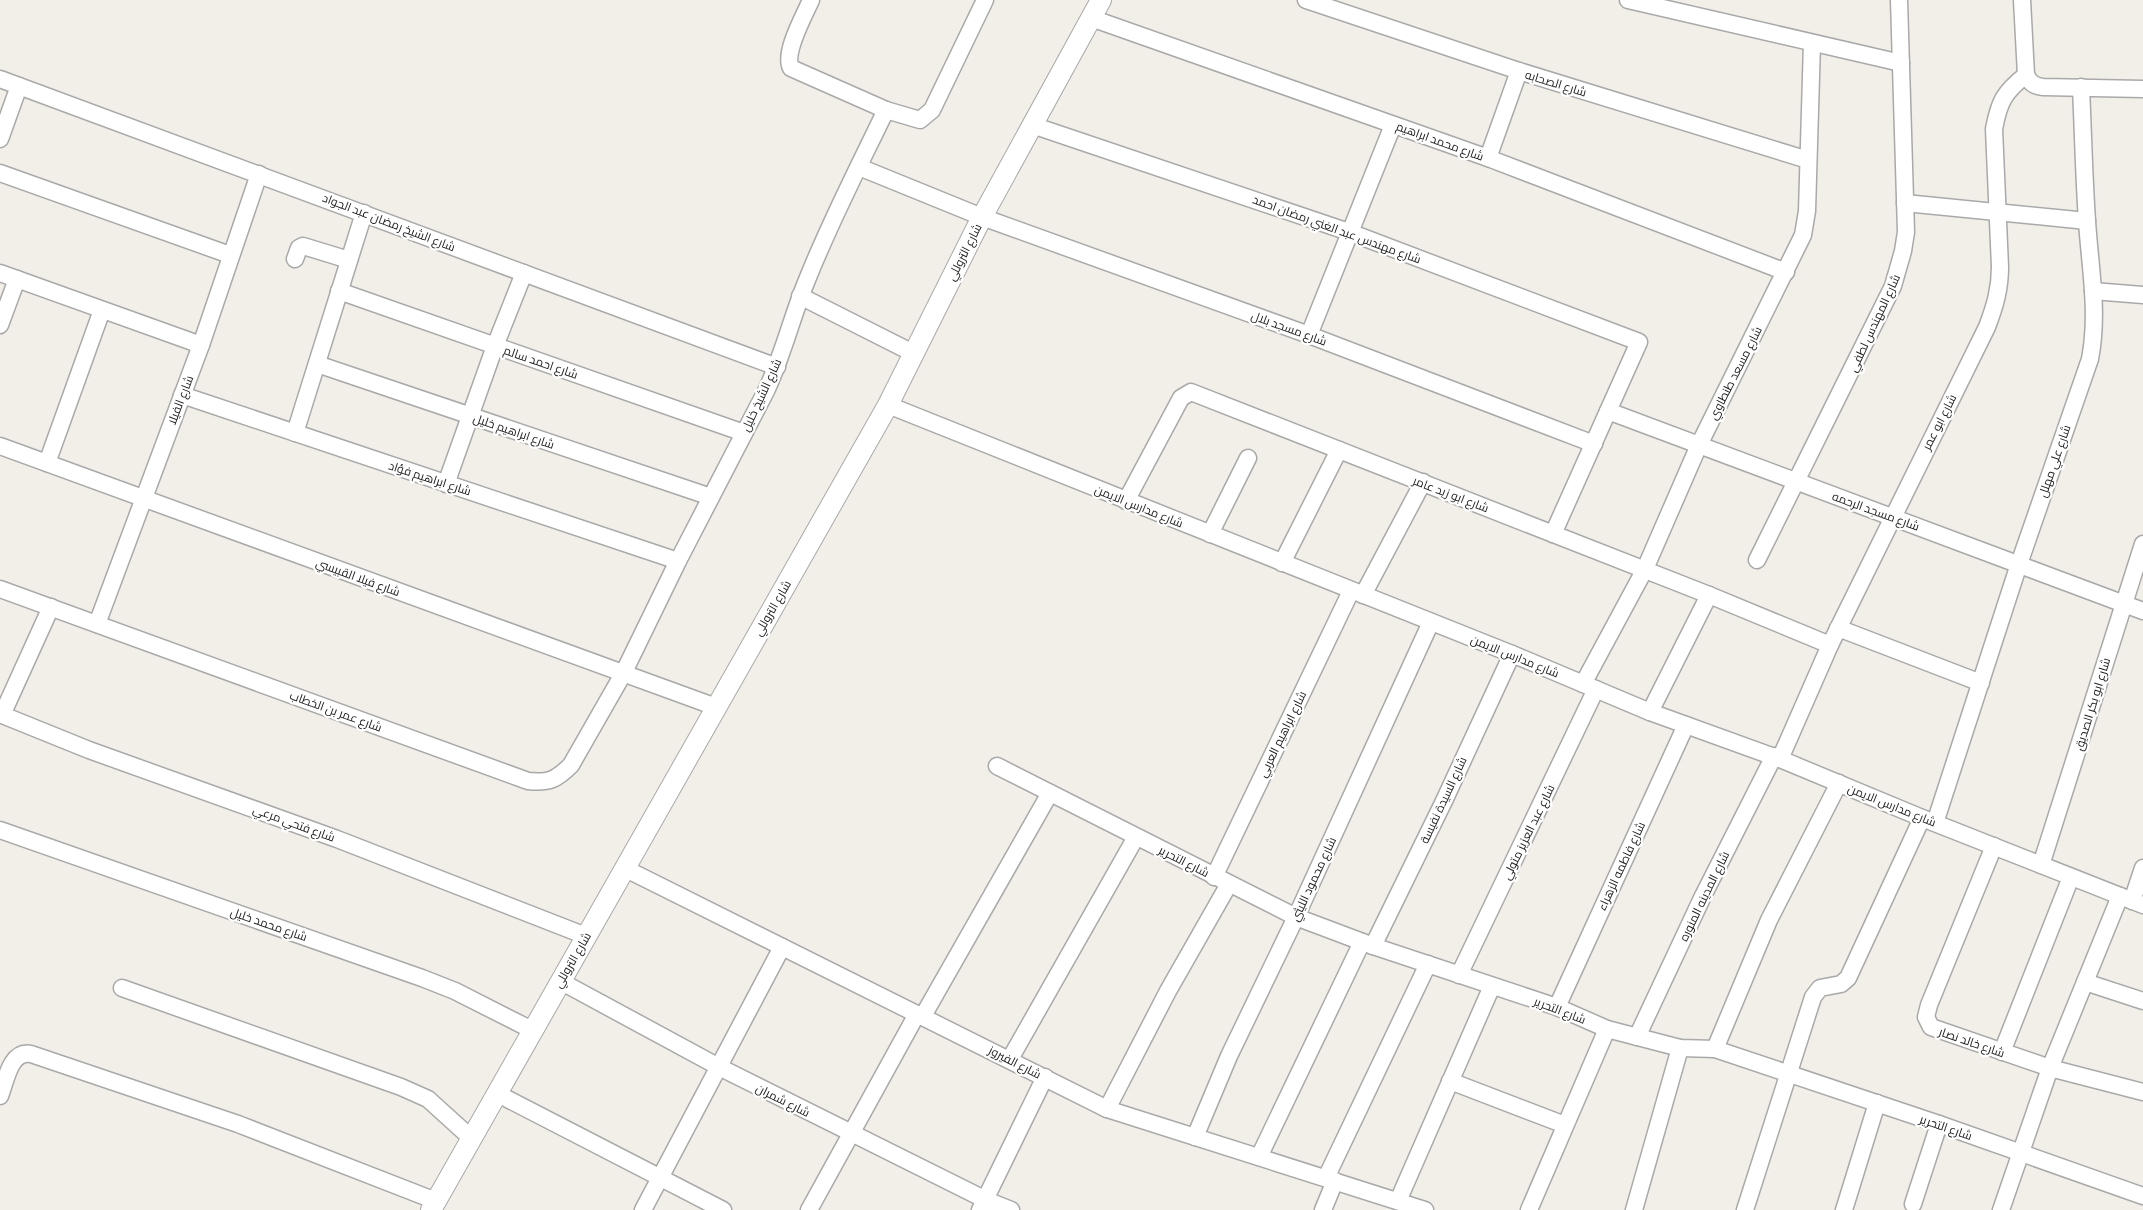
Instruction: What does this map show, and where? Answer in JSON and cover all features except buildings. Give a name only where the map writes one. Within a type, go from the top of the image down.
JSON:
[{"type":"street","points":[[810,0],[789,52],[788,63],[791,68],[886,110],[920,120],[928,115],[985,0]]},
{"type":"street","name":"شارع التروللي","points":[[434,1206],[496,1093],[888,405],[982,217],[1101,0]]},
{"type":"street","name":"شارع الصحابه","points":[[1306,0],[1519,71],[1808,160]]},
{"type":"street","points":[[1628,0],[1684,6],[1812,43],[1901,63]]},
{"type":"street","name":"شارع المهندس لطفي","points":[[1757,560],[1893,286],[1904,251],[1906,232],[1899,0]]},
{"type":"street","points":[[2022,0],[2026,75],[2030,82],[2036,86],[2143,89]]},
{"type":"street","name":"شارع محمد ابراهيم","points":[[1091,18],[1488,158],[1786,272]]},
{"type":"street","name":"شارع مسعد طنطاوي","points":[[1590,687],[1645,570],[1699,445],[1803,235],[1806,223],[1812,43]]},
{"type":"street","points":[[1488,158],[1519,71]]},
{"type":"street","name":"شارع ابو عمر","points":[[1777,758],[1838,628],[1995,308],[2000,287],[2000,267],[1994,129],[1998,108],[2009,89],[2026,75]]},
{"type":"street","name":"شارع الشيخ رمضان عبد الجواد","points":[[0,79],[777,367]]},
{"type":"street","points":[[0,139],[19,86]]},
{"type":"street","name":"شارع علي مهلل","points":[[1745,1210],[1813,997],[1820,988],[1841,984],[1848,978],[1928,820],[1981,684],[2019,564],[2090,359],[2094,337],[2093,291],[2087,221],[2081,87]]},
{"type":"street","name":"شارع الشيخ خليل","points":[[623,674],[678,561],[777,367],[800,296],[886,110]]},
{"type":"street","name":"شارع مهندس عبد الغني رمضان احمد","points":[[1032,125],[1349,232],[1639,342],[1608,411]]},
{"type":"street","points":[[1309,335],[1393,125]]},
{"type":"street","name":"شارع مسجد بلال","points":[[859,166],[982,217],[1309,335],[1594,444]]},
{"type":"street","points":[[0,173],[230,255]]},
{"type":"street","name":"شارع الفيلا","points":[[97,624],[201,346],[230,255],[259,174]]},
{"type":"street","points":[[1905,203],[2087,221]]},
{"type":"street","points":[[294,433],[364,213]]},
{"type":"street","points":[[295,259],[299,248],[303,246],[349,260]]},
{"type":"street","points":[[0,273],[201,346]]},
{"type":"street","points":[[446,484],[495,346],[524,273]]},
{"type":"street","points":[[0,325],[17,279]]},
{"type":"street","name":"شارع احمد سالم","points":[[339,291],[744,433]]},
{"type":"street","points":[[2093,291],[2143,295]]},
{"type":"street","points":[[800,296],[913,353]]},
{"type":"street","points":[[47,463],[102,310]]},
{"type":"street","name":"شارع ابراهيم خليل","points":[[317,364],[711,497]]},
{"type":"street","name":"شارع ابو زيد عامر","points":[[1126,501],[1182,398],[1185,394],[1191,392],[1709,595],[1830,645]]},
{"type":"street","name":"شارع ابراهيم فؤاد","points":[[182,395],[678,561]]},
{"type":"street","name":"شارع مدارس الايمن","points":[[888,405],[1512,654],[1650,712],[1777,758],[2132,900]]},
{"type":"street","points":[[1553,534],[1608,411]]},
{"type":"street","name":"شارع مسجد الرحمه","points":[[1608,411],[2143,612]]},
{"type":"street","name":"شارع فيلا القبيسي","points":[[0,446],[716,707]]},
{"type":"street","points":[[1282,563],[1339,450]]},
{"type":"street","points":[[1210,534],[1248,458]]},
{"type":"street","name":"شارع ابراهيم العربي","points":[[1214,877],[1357,593],[1423,482]]},
{"type":"street","name":"شارع ابو بكر الصديق","points":[[2041,865],[2143,544]]},
{"type":"street","name":"شارع عمر بن الخطاب","points":[[0,589],[528,781],[544,782],[552,780],[559,777],[571,765],[623,674]]},
{"type":"street","points":[[1650,712],[1709,595]]},
{"type":"street","points":[[1,714],[50,607]]},
{"type":"street","name":"شارع محمود الليثي","points":[[1196,1137],[1229,1056],[1296,917],[1431,622]]},
{"type":"street","points":[[1838,628],[1981,684]]},
{"type":"street","name":"شارع السيدة نفيسة","points":[[1259,1157],[1367,944],[1444,801],[1512,654]]},
{"type":"street","name":"شارع عبد العزيز متولي","points":[[1459,974],[1590,687]]},
{"type":"street","name":"شارع فتحي مرعي","points":[[1,714],[89,750],[337,839],[586,936]]},
{"type":"street","name":"شارع فاطمه الزهراء","points":[[1557,1008],[1686,725]]},
{"type":"street","name":"شارع المدينه المنوره","points":[[1637,1037],[1703,896],[1777,758]]},
{"type":"street","name":"شارع التحرير","points":[[997,766],[1296,917],[1367,944],[1557,1008],[1607,1029],[1680,1048],[1715,1049],[1939,1124],[2143,1196]]},
{"type":"street","points":[[1715,1049],[1769,920],[1839,783]]},
{"type":"street","points":[[809,1210],[851,1134],[1050,793]]},
{"type":"street","name":"شارع محمد خليل","points":[[0,830],[422,978],[455,991],[532,1030]]},
{"type":"street","points":[[1010,1059],[1136,837]]},
{"type":"street","name":"شارع خالد نصار","points":[[1994,846],[1926,1017],[1931,1027],[2050,1068],[2143,1092]]},
{"type":"street","name":"شارع الفيروز","points":[[624,868],[1108,1109],[1425,1210]]},
{"type":"street","points":[[2001,1210],[2050,1068],[2085,982],[2132,900],[2143,868]]},
{"type":"street","points":[[2002,1052],[2071,877]]},
{"type":"street","points":[[1108,1109],[1168,991],[1229,884]]},
{"type":"street","points":[[643,1210],[782,947]]},
{"type":"street","points":[[1323,1210],[1330,1180],[1428,964]]},
{"type":"street","name":"شارع شمران","points":[[560,981],[718,1067],[851,1134],[983,1205],[1011,1210]]},
{"type":"street","points":[[2085,982],[2143,1001]]},
{"type":"street","points":[[1398,1201],[1492,986]]},
{"type":"street","points":[[122,988],[401,1087],[428,1099],[471,1138]]},
{"type":"street","points":[[1529,1210],[1607,1029]]},
{"type":"street","points":[[1634,1210],[1680,1048]]},
{"type":"street","points":[[0,1096],[13,1061],[17,1055],[24,1052],[238,1124],[434,1206]]},
{"type":"street","points":[[983,1205],[1045,1077]]},
{"type":"street","points":[[1450,1081],[1565,1125]]},
{"type":"street","points":[[496,1093],[723,1210]]},
{"type":"street","points":[[1844,1210],[1877,1103]]},
{"type":"street","points":[[1913,1204],[1939,1124]]}]
